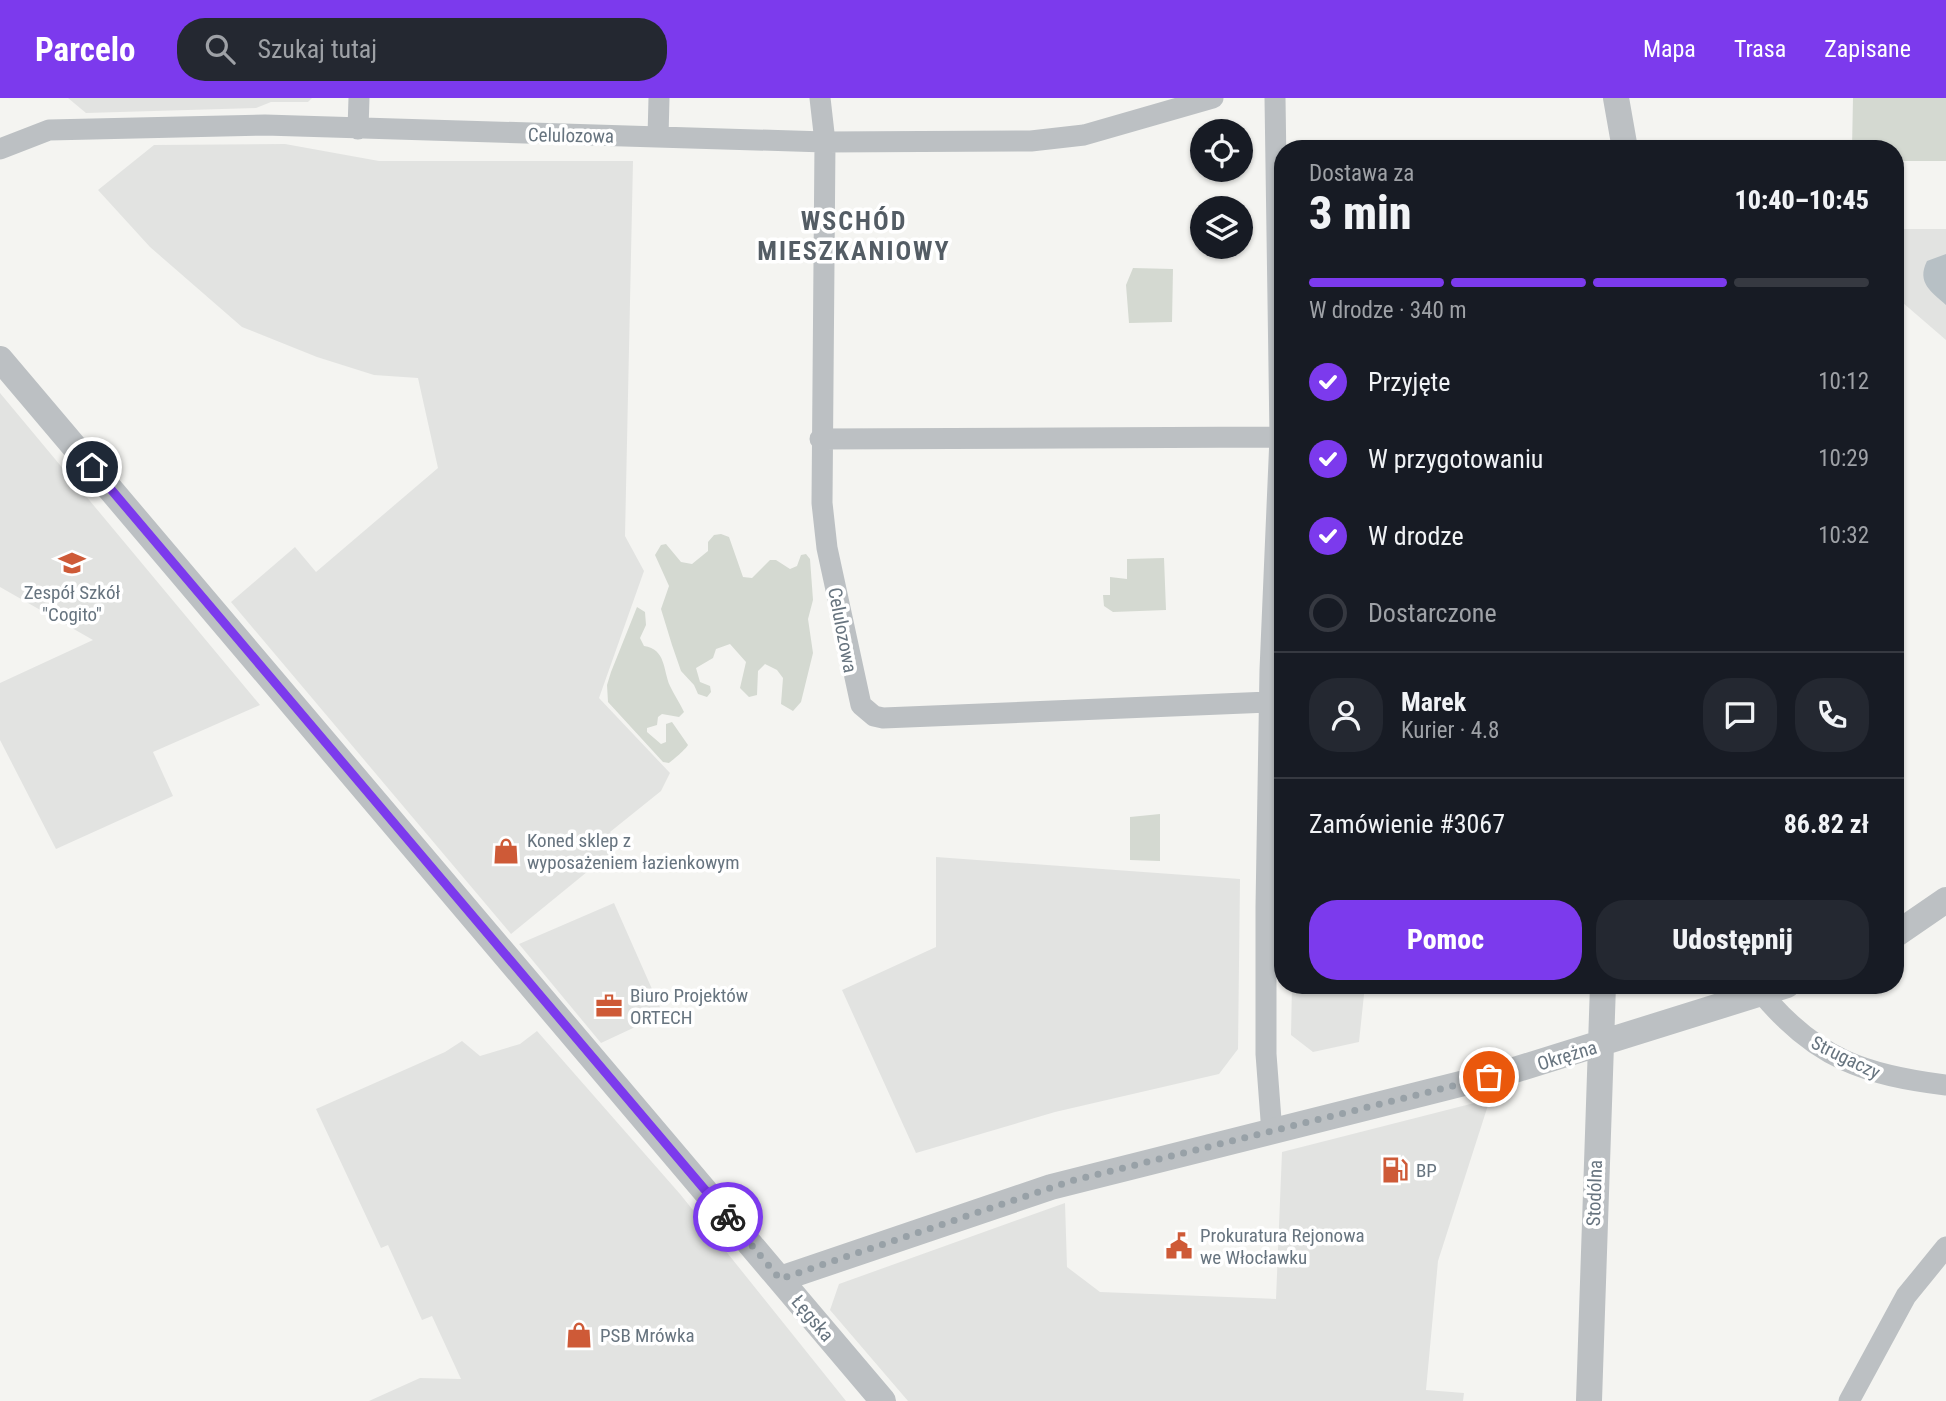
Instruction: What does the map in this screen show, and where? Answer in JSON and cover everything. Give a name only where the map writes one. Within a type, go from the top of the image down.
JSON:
[{"type":"street","points":[[358,129],[359,98]]},
{"type":"street","points":[[658,137],[659,98]]},
{"type":"street","points":[[820,98],[825,142]]},
{"type":"street","name":"Celulozowa","points":[[0,149],[30,135],[49,130],[265,125],[825,142],[1006,142],[1060,139],[1111,128],[1213,98]]},
{"type":"street","points":[[1275,98],[1276,140]]},
{"type":"street","points":[[1616,98],[1623,140]]},
{"type":"street","name":"Celulozowa","points":[[825,142],[820,439],[827,548],[858,698],[874,716],[883,719],[1269,702]]},
{"type":"street","name":"Łęgska","points":[[0,359],[883,1401]]},
{"type":"street","points":[[820,439],[1274,437]]},
{"type":"street","points":[[1272,1133],[1266,1054],[1269,702],[1274,582]]},
{"type":"street","points":[[1904,930],[1946,900]]},
{"type":"street","name":"Stodólna","points":[[1589,1401],[1603,994]]},
{"type":"street","name":"Okrężna","points":[[780,1279],[1051,1187],[1272,1133],[1601,1045],[1763,995]]},
{"type":"street","name":"Strugaczy","points":[[1763,995],[1792,1029],[1828,1053],[1870,1072],[1946,1085]]},
{"type":"street","points":[[1849,1401],[1906,1296],[1946,1247]]},
{"type":"shaded area","points":[[68,98],[312,98],[308,102],[271,102],[256,108],[86,113]]},
{"type":"shaded area","points":[[1853,98],[1946,98],[1946,161],[1904,161],[1904,140],[1852,140]]},
{"type":"shaded area","points":[[285,144],[379,161],[633,161],[625,536],[644,571],[599,698],[670,773],[661,791],[610,832],[620,845],[511,934],[231,602],[295,547],[316,572],[438,468],[418,378],[374,375],[317,357],[242,327],[150,247],[98,190],[154,145]]},
{"type":"shaded area","points":[[1904,229],[1946,229],[1946,340],[1904,304]]},
{"type":"shaded area","points":[[1946,254],[1946,305],[1927,286],[1923,275],[1927,261]]},
{"type":"shaded area","points":[[1133,268],[1173,269],[1172,322],[1129,323],[1126,285]]},
{"type":"shaded area","points":[[0,393],[260,705],[153,752],[173,796],[56,849],[0,740],[0,683],[93,640],[0,587]]},
{"type":"shaded area","points":[[714,535],[729,537],[743,577],[752,578],[770,560],[776,560],[790,569],[797,566],[801,555],[806,554],[810,559],[813,600],[808,619],[813,653],[801,702],[793,711],[781,704],[783,678],[777,670],[765,664],[758,671],[757,695],[749,697],[740,688],[746,662],[730,644],[716,649],[713,658],[696,668],[700,682],[710,686],[711,692],[707,697],[698,694],[694,685],[681,671],[661,609],[669,586],[655,555],[661,545],[666,544],[681,562],[692,564],[708,551],[708,542]]},
{"type":"shaded area","points":[[1164,558],[1166,610],[1113,612],[1104,606],[1103,595],[1110,595],[1110,577],[1127,579],[1127,559]]},
{"type":"shaded area","points":[[637,607],[645,612],[646,625],[640,638],[644,646],[656,651],[663,661],[670,686],[684,712],[679,717],[662,714],[658,717],[657,725],[647,728],[647,732],[661,744],[666,742],[666,724],[672,722],[688,745],[669,763],[663,762],[608,702],[607,685]]},
{"type":"shaded area","points":[[1160,814],[1160,861],[1130,860],[1130,817]]},
{"type":"shaded area","points":[[936,857],[1240,879],[1238,1049],[1219,1074],[1055,1112],[916,1153],[842,990],[936,947]]},
{"type":"shaded area","name":"Biuro Projektów ORTECH","points":[[614,903],[663,1014],[601,1043],[519,944]]},
{"type":"shaded area","points":[[1292,994],[1364,994],[1359,1042],[1313,1052],[1291,1035]]},
{"type":"shaded area","points":[[537,1031],[680,1194],[846,1401],[369,1401],[420,1378],[461,1379],[432,1316],[422,1320],[388,1245],[381,1248],[316,1109],[445,1052],[462,1041],[480,1056],[520,1044]]},
{"type":"shaded area","points":[[1490,1099],[1438,1261],[1426,1390],[1464,1393],[1463,1401],[908,1401],[830,1310],[839,1284],[1065,1203],[1067,1267],[1100,1292],[1276,1299],[1282,1152]]},
{"type":"way so far","points":[[728,1217],[780,1279],[1071,1181],[1489,1077]]},
{"type":"place","name":"Zespół Szkół \"Cogito\"","points":[[72,563]]},
{"type":"place","name":"Koned sklep z wyposażeniem łazienkowym","points":[[506,851]]},
{"type":"place","name":"Biuro Projektów ORTECH","points":[[609,1006]]},
{"type":"place","name":"BP","points":[[1395,1170]]},
{"type":"place","name":"Prokuratura Rejonowa we Włocławku","points":[[1179,1246]]},
{"type":"place","name":"PSB Mrówka","points":[[579,1335]]},
{"type":"district","name":"WSCHÓD MIESZKANIOWY","points":[[854,236]]},
{"type":"route","points":[[92,467],[728,1217]]}]
